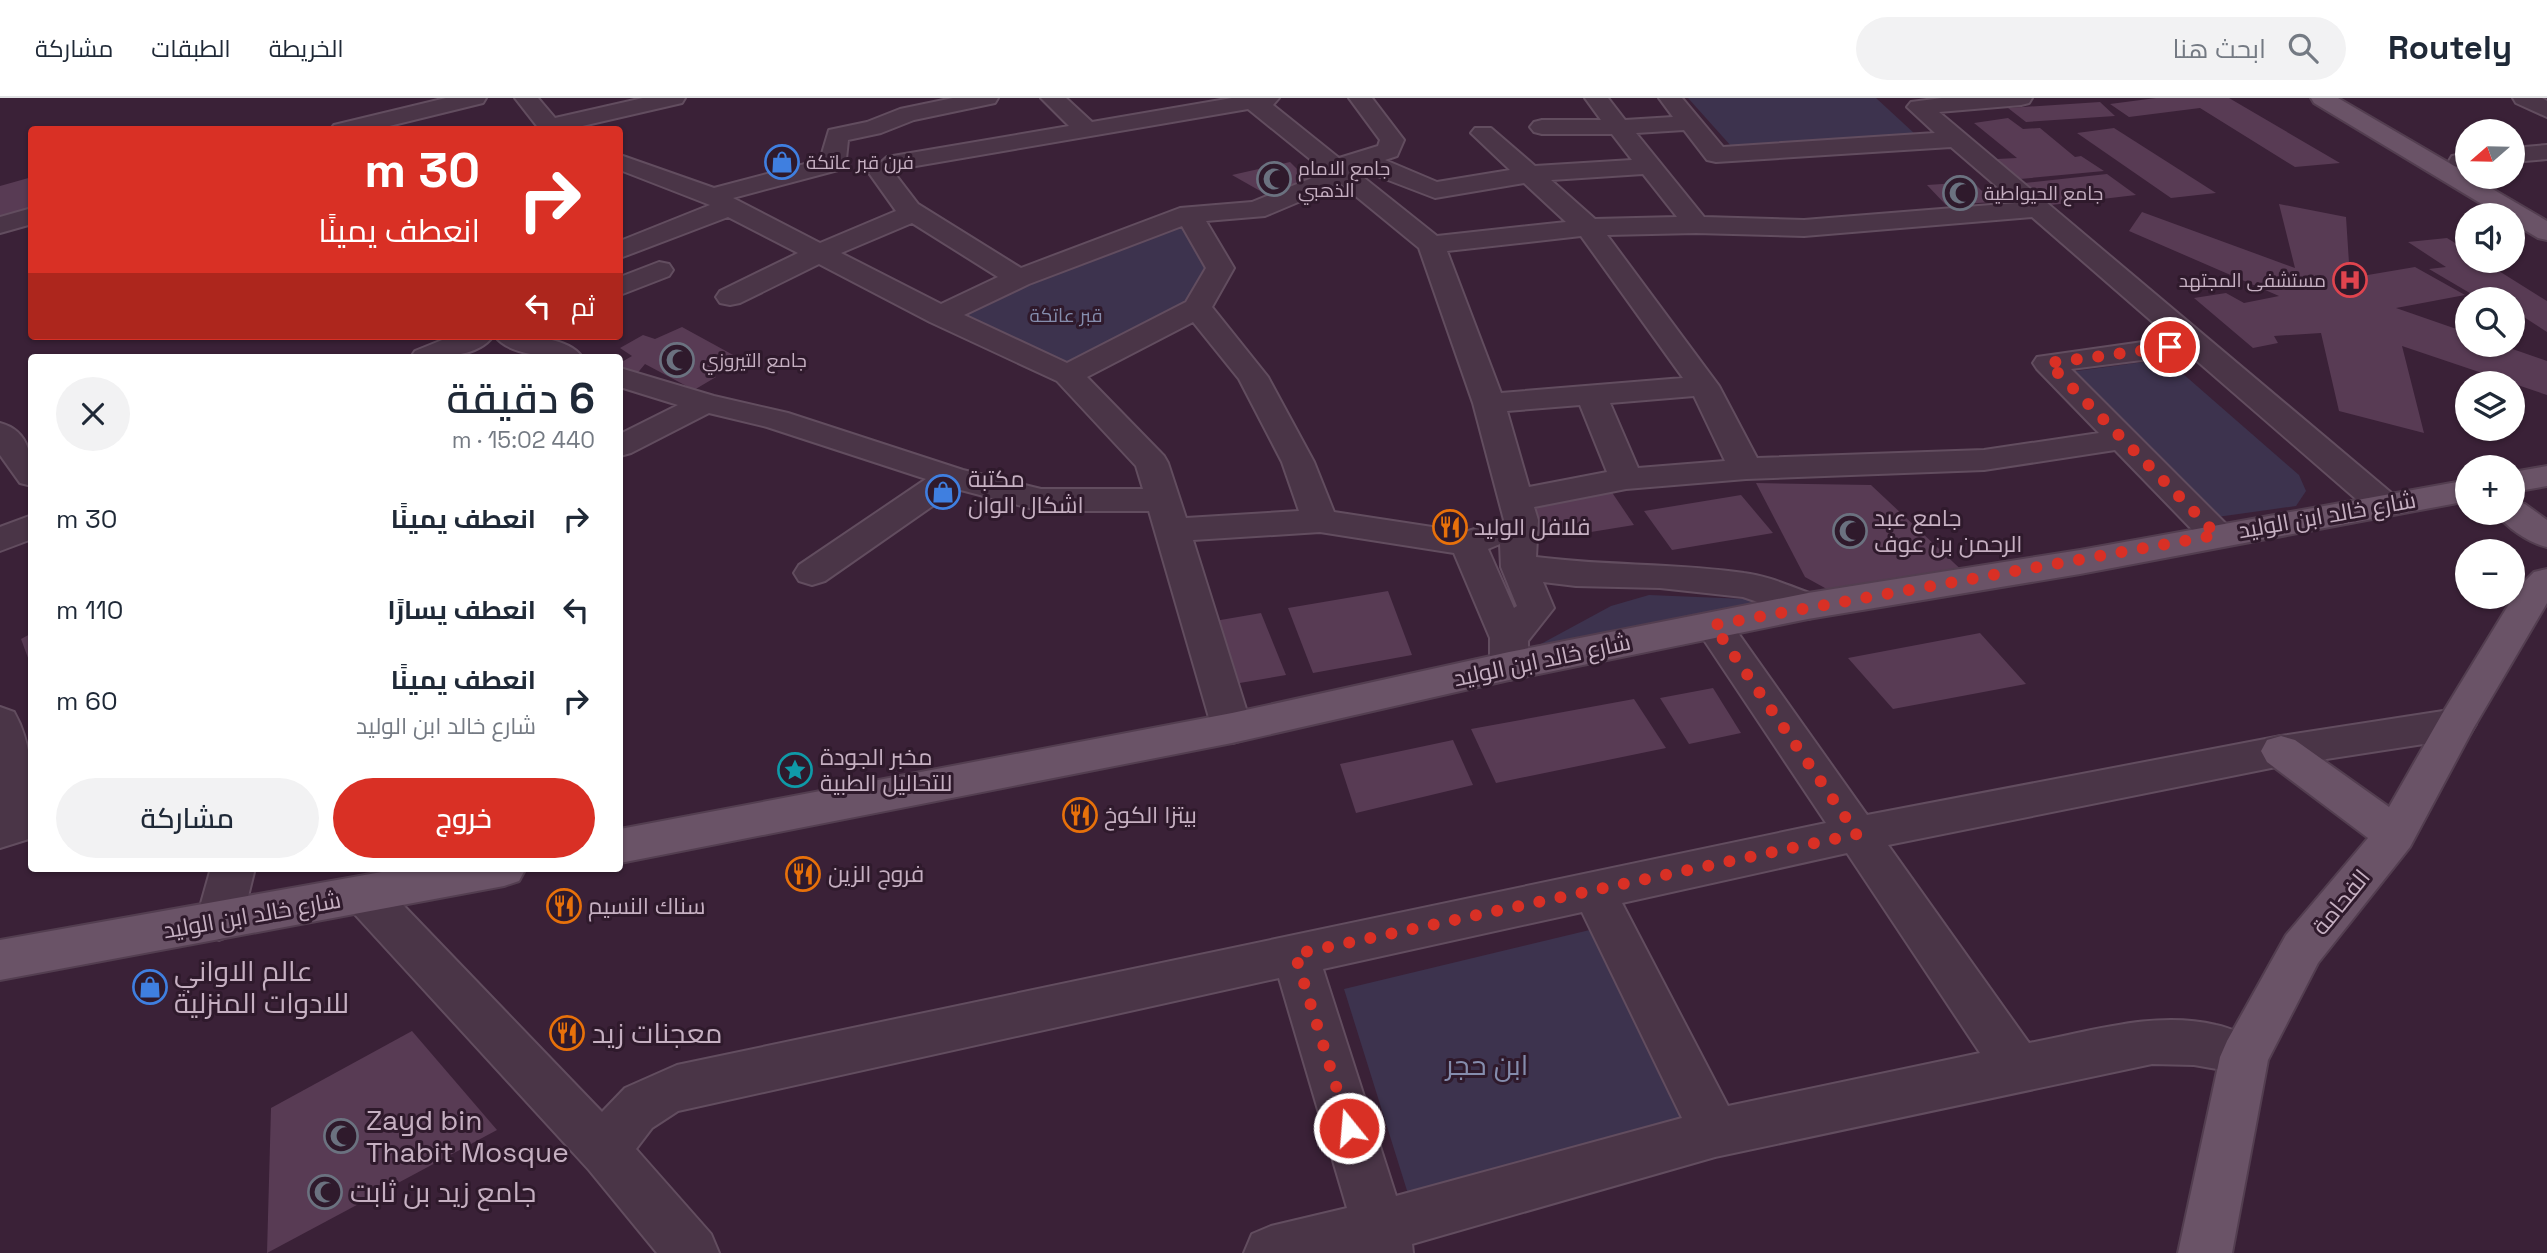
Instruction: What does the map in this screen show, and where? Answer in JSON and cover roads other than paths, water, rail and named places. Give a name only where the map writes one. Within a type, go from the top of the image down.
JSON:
[{"type":"main road","points":[[2322,98],[2547,232]]},
{"type":"main road","points":[[2353,98],[2455,156]]},
{"type":"main road","points":[[2509,189],[2547,210]]},
{"type":"main road","points":[[2525,480],[2547,476]]},
{"type":"main road","name":"شارع خالد ابن الوليد","points":[[623,845],[1232,728],[1509,652],[1713,625],[1808,606],[2080,562],[2455,492]]},
{"type":"main road","points":[[2525,520],[2547,536]]},
{"type":"main road","name":"الفحامة","points":[[2205,1253],[2244,1057],[2302,949],[2395,835],[2456,724],[2500,656],[2533,595],[2547,581]]},
{"type":"main road","points":[[2281,751],[2395,835]]},
{"type":"main road","name":"شارع خالد ابن الوليد","points":[[0,960],[483,872]]},
{"type":"street","points":[[359,126],[475,98]]},
{"type":"street","points":[[526,98],[549,126]]},
{"type":"street","points":[[559,126],[674,98]]},
{"type":"street","points":[[623,249],[721,201],[829,165],[834,159],[837,135],[873,128],[908,114],[987,98]]},
{"type":"street","points":[[1052,98],[1086,130]]},
{"type":"street","points":[[1333,167],[1388,151],[1392,140],[1360,98]]},
{"type":"street","points":[[1596,98],[1696,225]]},
{"type":"street","points":[[1670,98],[1716,155],[1957,139]]},
{"type":"street","points":[[1914,102],[2021,98]]},
{"type":"street","points":[[2524,98],[2547,110]]},
{"type":"street","points":[[1019,278],[914,213],[881,173],[896,162],[1257,100],[1333,167],[1430,245],[1489,403],[1521,520],[1518,558]]},
{"type":"street","points":[[1914,102],[2383,504]]},
{"type":"street","points":[[880,103],[908,114],[955,152]]},
{"type":"street","points":[[1588,170],[1562,154],[1536,117],[1620,127],[1690,122]]},
{"type":"street","points":[[1483,133],[1588,227],[1704,386],[1746,469]]},
{"type":"street","points":[[2525,154],[2547,152]]},
{"type":"street","points":[[1364,158],[1384,170],[1435,190],[1531,174],[1650,166]]},
{"type":"street","points":[[2525,167],[2547,164]]},
{"type":"street","points":[[940,316],[1019,278],[1189,214],[1256,210],[1336,177],[1333,167]]},
{"type":"street","points":[[628,171],[721,201],[940,316],[1068,375],[1152,463],[1232,728]]},
{"type":"street","points":[[1430,245],[1588,227],[1696,225],[1804,228],[2036,209]]},
{"type":"street","points":[[730,297],[820,253],[914,213]]},
{"type":"street","points":[[1068,375],[1197,309],[1220,268],[1189,214]]},
{"type":"street","points":[[0,225],[28,217]]},
{"type":"street","points":[[623,285],[659,270]]},
{"type":"street","points":[[1197,309],[1253,377],[1298,462],[1320,521]]},
{"type":"street","points":[[433,354],[468,340]]},
{"type":"street","points":[[521,340],[559,354]]},
{"type":"street","points":[[2195,344],[2048,363],[2217,535]]},
{"type":"street","points":[[623,378],[705,403],[777,420],[952,477],[1041,500],[1168,515],[1320,521],[1468,544],[1505,530],[1536,608],[1509,652]]},
{"type":"street","points":[[1489,403],[1704,386]]},
{"type":"street","points":[[1591,395],[1626,479]]},
{"type":"street","points":[[623,444],[705,403]]},
{"type":"street","points":[[0,433],[28,472]]},
{"type":"street","points":[[1516,500],[1626,479],[1746,469],[1984,460],[2122,439]]},
{"type":"street","points":[[813,573],[952,477]]},
{"type":"street","points":[[0,540],[28,528]]},
{"type":"street","points":[[1468,544],[1483,574],[1509,652]]},
{"type":"street","points":[[1518,558],[1565,573],[1660,576],[1747,585],[1808,606]]},
{"type":"street","points":[[1713,625],[2018,1068]]},
{"type":"street","points":[[0,722],[21,807],[18,826],[0,831]]},
{"type":"street","points":[[607,1153],[620,1126],[636,1108],[658,1094],[677,1088],[1857,834],[2281,751],[2456,724]]},
{"type":"street","points":[[219,921],[232,872]]},
{"type":"street","points":[[1594,889],[1715,1133]]},
{"type":"street","points":[[365,895],[607,1153],[692,1253]]},
{"type":"street","points":[[1295,954],[1384,1240]]},
{"type":"street","points":[[1271,1253],[1384,1240],[1715,1133],[2018,1068],[2152,1042],[2194,1043],[2217,1047],[2244,1057]]},
{"type":"place","name":"فرن قبر عاتكة","points":[[782,162]]},
{"type":"place","name":"جامع الامام الذهبي","points":[[1274,179]]},
{"type":"place","name":"جامع الحيواطية","points":[[1960,193]]},
{"type":"place","name":"مستشفى المجتهد","points":[[2350,280]]},
{"type":"place","name":"جامع التيروزي","points":[[677,360]]},
{"type":"place","name":"مكتبة اشكال الوان","points":[[943,492]]},
{"type":"place","name":"فلافل الوليد","points":[[1450,527]]},
{"type":"place","name":"جامع عبد الرحمن بن عوف","points":[[1850,531]]},
{"type":"place","name":"مخبر الجودة للتحاليل الطبية","points":[[795,770]]},
{"type":"place","name":"بيتزا الكوخ","points":[[1080,815]]},
{"type":"place","name":"فروج الزين","points":[[803,874]]},
{"type":"place","name":"سناك النسيم","points":[[564,906]]},
{"type":"place","name":"عالم الاواني للادوات المنزلية","points":[[150,987]]},
{"type":"place","name":"معجنات زيد","points":[[567,1033]]},
{"type":"place","name":"Zayd bin Thabit Mosque","points":[[341,1136]]},
{"type":"place","name":"جامع زيد بن ثابت","points":[[325,1192]]},
{"type":"park label","name":"قبر عاتكة","points":[[1066,315]]},
{"type":"park label","name":"ابن حجر","points":[[1487,1065]]}]
